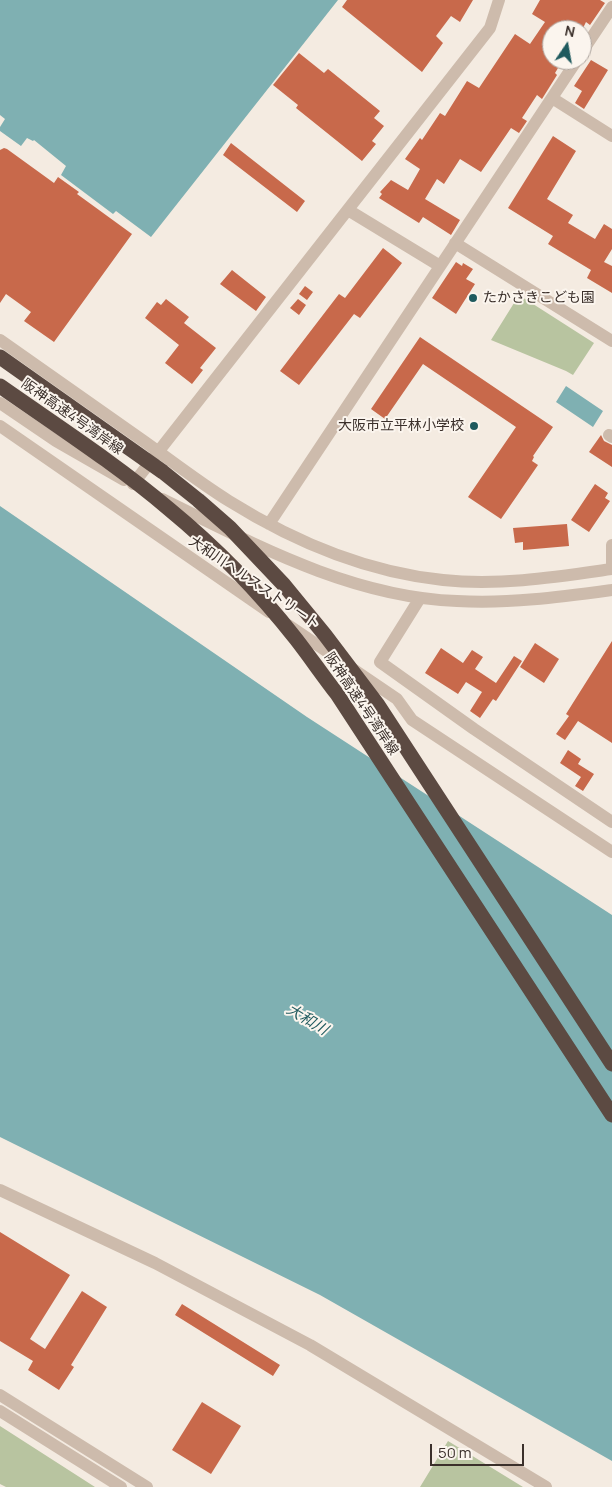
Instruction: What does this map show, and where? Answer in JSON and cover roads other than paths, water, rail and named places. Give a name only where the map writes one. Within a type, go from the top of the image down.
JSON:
[{"type":"highway","name":"阪神高速4号湾岸線","points":[[0,357],[101,427],[184,489],[230,528],[284,585],[378,705],[612,1064]]},
{"type":"highway","name":"阪神高速4号湾岸線","points":[[0,386],[124,474],[169,509],[231,567],[296,639],[337,694],[612,1115]]},
{"type":"street","points":[[133,484],[490,28],[499,0]]},
{"type":"street","points":[[592,37],[612,7]]},
{"type":"street","points":[[269,524],[570,70]]},
{"type":"street","points":[[552,98],[612,136]]},
{"type":"street","points":[[348,210],[440,266]]},
{"type":"street","points":[[456,243],[612,341]]},
{"type":"street","points":[[0,340],[227,499],[269,524],[333,553],[370,566],[408,575],[443,580],[514,582],[612,569],[612,545]]},
{"type":"street","points":[[0,403],[56,441],[133,484],[290,560],[357,584],[420,598],[455,601],[518,601],[612,590]]},
{"type":"street","name":"大和川ヘルスストリート","points":[[0,426],[398,700],[412,720],[612,852]]},
{"type":"street","points":[[420,598],[380,662],[474,729],[612,822]]},
{"type":"street","points":[[0,1190],[155,1263],[310,1345],[546,1487]]},
{"type":"street","points":[[0,1395],[147,1487]]},
{"type":"street","points":[[0,1411],[121,1487]]},
{"type":"water","points":[[0,0],[338,0],[151,237],[116,211],[113,214],[61,175],[66,166],[34,140],[27,138],[21,146],[0,131],[0,127],[5,119],[0,115]]},
{"type":"water","points":[[566,386],[603,411],[593,427],[556,402]]},
{"type":"water","name":"大和川","points":[[0,506],[307,717],[612,915],[612,1461],[320,1295],[0,1137]]},
{"type":"place","name":"たかさきこども園","points":[[473,298]]},
{"type":"place","name":"大阪市立平林小学校","points":[[474,426]]}]
